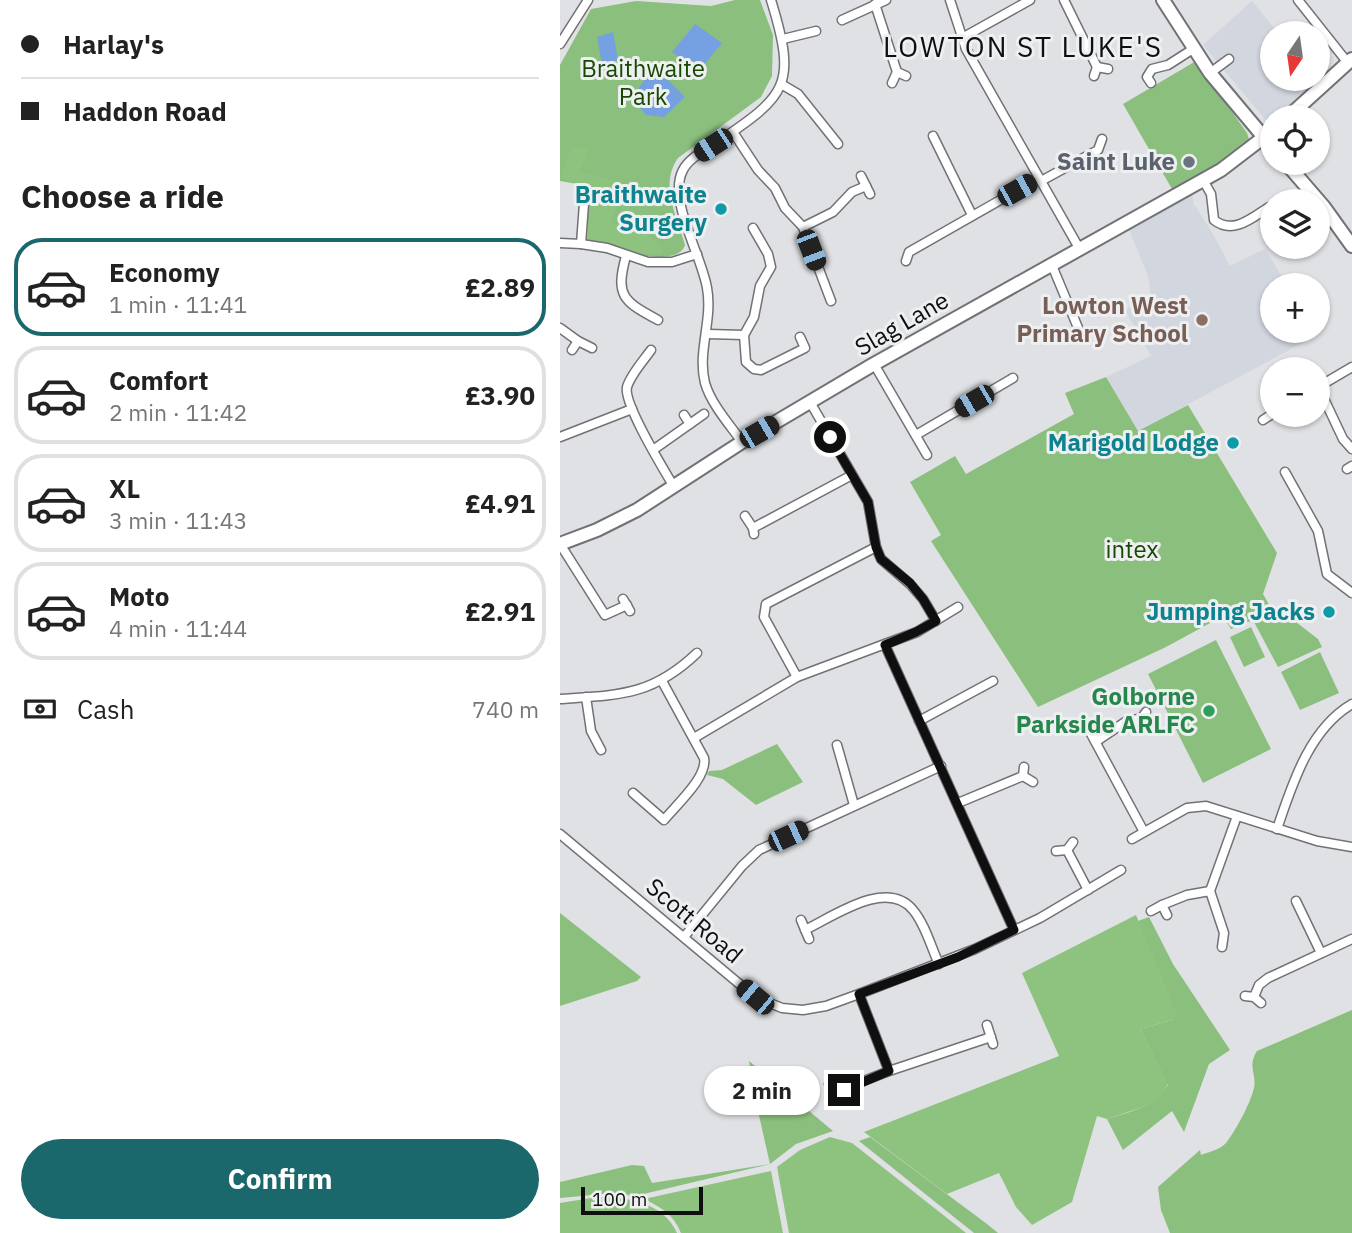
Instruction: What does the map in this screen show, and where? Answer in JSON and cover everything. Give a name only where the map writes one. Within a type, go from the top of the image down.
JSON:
[{"type":"street","points":[[560,44],[588,0],[594,0]]},
{"type":"street","points":[[742,442],[709,394],[705,383],[704,357],[710,317],[708,294],[678,194],[680,178],[692,159],[763,111],[776,94],[786,64],[783,39],[772,0]]},
{"type":"street","points":[[842,20],[886,0]]},
{"type":"street","points":[[950,0],[962,38],[1079,248]]},
{"type":"street","points":[[962,38],[1030,0]]},
{"type":"street","points":[[1064,0],[1097,66],[1094,76]]},
{"type":"street","points":[[1163,0],[1210,73],[1260,129]]},
{"type":"street","points":[[1298,0],[1350,61],[1300,105]]},
{"type":"street","points":[[875,4],[897,72],[892,83]]},
{"type":"street","points":[[783,39],[816,31]]},
{"type":"street","points":[[804,34],[807,44]]},
{"type":"street","points":[[1147,81],[1152,69],[1168,65],[1194,49]]},
{"type":"street","points":[[1210,73],[1229,59]]},
{"type":"street","points":[[1097,66],[1108,69]]},
{"type":"street","points":[[897,72],[906,76]]},
{"type":"street","points":[[781,83],[797,94],[838,144]]},
{"type":"street","points":[[733,132],[758,170],[775,188],[785,208],[803,227],[831,302]]},
{"type":"street","points":[[933,136],[972,215]]},
{"type":"street","points":[[906,261],[909,252],[972,215],[1098,150],[1102,139]]},
{"type":"street","name":"Slag Lane","points":[[560,544],[615,522],[674,488],[742,442],[874,364],[1221,170],[1260,145]]},
{"type":"street","points":[[1296,175],[1352,246]]},
{"type":"street","points":[[803,227],[833,212],[852,192],[868,190],[861,176]]},
{"type":"street","points":[[1203,180],[1211,194],[1214,220],[1222,226],[1233,227],[1260,212]]},
{"type":"street","points":[[581,244],[588,208],[586,190]]},
{"type":"street","points":[[753,228],[756,244],[768,254],[771,267],[760,286],[754,317],[744,335],[746,362],[754,369],[761,370],[809,346],[800,337]]},
{"type":"street","points":[[560,243],[607,248],[626,256],[661,263],[697,254]]},
{"type":"street","points":[[626,256],[621,276],[623,293],[631,305],[655,315]]},
{"type":"street","points":[[1051,263],[1081,335]]},
{"type":"street","points":[[827,287],[837,284]]},
{"type":"street","points":[[560,328],[592,348]]},
{"type":"street","points":[[708,334],[744,335]]},
{"type":"street","points":[[572,350],[578,341]]},
{"type":"street","points":[[651,350],[627,387],[632,409],[674,488]]},
{"type":"street","points":[[645,359],[654,365]]},
{"type":"street","points":[[874,364],[927,455]]},
{"type":"street","points":[[1330,380],[1352,367]]},
{"type":"street","points":[[916,435],[1015,378]]},
{"type":"street","points":[[810,402],[868,502],[876,547],[881,559],[910,583],[936,621]]},
{"type":"street","points":[[560,437],[632,409]]},
{"type":"street","points":[[1330,412],[1343,439],[1352,449]]},
{"type":"street","points":[[653,450],[704,414]]},
{"type":"street","points":[[684,415],[690,424]]},
{"type":"street","points":[[1285,472],[1318,531],[1327,574],[1352,593]]},
{"type":"street","points":[[745,516],[753,531],[852,475]]},
{"type":"street","points":[[560,544],[605,615],[626,605]]},
{"type":"street","points":[[797,677],[764,617],[766,604],[876,547]]},
{"type":"street","points":[[694,738],[797,677],[916,632],[958,607]]},
{"type":"street","points":[[885,645],[1014,930]]},
{"type":"street","points":[[560,699],[623,694],[662,681],[697,653]]},
{"type":"street","points":[[633,793],[664,820],[704,771],[704,758],[662,681]]},
{"type":"street","points":[[919,722],[993,681]]},
{"type":"street","points":[[586,697],[591,731],[601,750]]},
{"type":"street","points":[[1277,829],[1292,786],[1315,741],[1331,720],[1352,704]]},
{"type":"street","points":[[1097,741],[1128,720],[1144,718]]},
{"type":"street","points":[[1090,732],[1144,832]]},
{"type":"street","points":[[837,745],[854,804]]},
{"type":"street","points":[[684,937],[743,866],[760,850],[854,804],[941,766]]},
{"type":"street","points":[[958,803],[1024,771],[1033,782]]},
{"type":"street","points":[[1132,839],[1193,806],[1212,807],[1318,841],[1352,847]]},
{"type":"street","points":[[1221,948],[1224,933],[1210,891],[1237,816]]},
{"type":"street","name":"Scott Road","points":[[560,834],[755,997],[772,1006],[793,1010],[813,1009],[939,964],[1048,914],[1121,870]]},
{"type":"street","points":[[1056,851],[1067,850],[1073,842]]},
{"type":"street","points":[[1067,850],[1088,890]]},
{"type":"street","points":[[1151,911],[1187,895],[1210,891]]},
{"type":"street","points":[[805,930],[866,900],[894,898],[907,904],[917,916],[939,964]]},
{"type":"street","points":[[1296,901],[1321,953]]},
{"type":"street","points":[[1162,905],[1167,915]]},
{"type":"street","points":[[801,920],[809,940]]},
{"type":"street","points":[[1253,998],[1263,981],[1352,939]]},
{"type":"street","points":[[859,994],[889,1071]]},
{"type":"street","points":[[841,1093],[851,1086],[889,1071],[992,1040],[987,1025]]},
{"type":"street","points":[[829,1084],[849,1099]]},
{"type":"shaded area","points":[[1252,1],[1268,21],[1260,21],[1260,91],[1305,91],[1289,105],[1260,105],[1260,113],[1203,45]]},
{"type":"shaded area","name":"Lowton West Primary School","points":[[1192,192],[1194,206],[1230,266],[1260,251],[1260,259],[1271,259],[1280,273],[1260,273],[1260,343],[1302,343],[1276,357],[1260,357],[1260,366],[1138,431],[1106,377],[1151,356],[1125,310],[1151,295],[1148,276],[1128,227]]},
{"type":"green space","name":"Braithwaite Park","points":[[735,0],[760,0],[773,35],[772,76],[761,97],[678,158],[670,179],[670,190],[685,245],[679,253],[655,257],[587,242],[589,186],[560,181],[560,65],[591,9],[636,1],[711,6]]},
{"type":"green space","points":[[1196,61],[1247,133],[1250,142],[1220,167],[1172,189],[1123,104]]},
{"type":"green space","points":[[572,146],[589,150],[579,172],[617,181],[616,209],[610,223],[640,226],[663,248],[663,254],[638,254],[618,246],[588,240],[589,185],[560,179]]},
{"type":"green space","name":"intex","points":[[1106,377],[1138,431],[1188,405],[1277,553],[1263,594],[1271,608],[1275,606],[1318,639],[1322,647],[1278,667],[1253,620],[1231,629],[1223,616],[1166,647],[1038,707],[931,541],[941,535],[910,482],[955,456],[966,474],[1074,414],[1065,393]]},
{"type":"green space","points":[[1251,627],[1265,657],[1244,667],[1230,637]]},
{"type":"green space","name":"Golborne Parkside ARLFC","points":[[1216,640],[1271,749],[1203,783],[1148,674]]},
{"type":"green space","points":[[1320,652],[1339,693],[1300,710],[1281,672]]},
{"type":"green space","points":[[777,744],[803,782],[756,805],[723,779],[707,775],[709,771],[722,770]]},
{"type":"green space","points":[[560,913],[641,977],[637,981],[560,1006]]},
{"type":"green space","points":[[1136,915],[1177,1014],[1172,1020],[1140,1029],[1168,1084],[1159,1099],[1140,1108],[1107,1119],[1097,1116],[1072,1202],[1032,1225],[1016,1207],[999,1173],[947,1194],[864,1132],[1059,1056],[1022,973]]},
{"type":"green space","points":[[1149,917],[1173,964],[1230,1050],[1209,1064],[1184,1132],[1172,1111],[1123,1150],[1107,1119],[1148,1104],[1168,1085],[1140,1029],[1172,1020],[1176,1014],[1138,921]]},
{"type":"green space","points":[[1352,1010],[1352,1233],[1170,1233],[1161,1210],[1158,1187],[1200,1150],[1201,1155],[1215,1150],[1230,1138],[1252,1094],[1255,1083],[1252,1066],[1257,1051]]},
{"type":"green space","points":[[749,1061],[833,1131],[796,1144],[770,1164]]},
{"type":"green space","points":[[830,1137],[852,1143],[966,1233],[789,1233],[777,1167],[800,1150]]},
{"type":"green space","points":[[870,1137],[998,1233],[974,1233],[859,1141]]},
{"type":"green space","points":[[770,1164],[635,1196],[613,1193],[560,1198],[560,1182],[632,1165],[644,1166],[652,1183]]},
{"type":"green space","points":[[771,1171],[783,1233],[681,1233],[666,1212],[644,1199]]},
{"type":"green space","points":[[597,1197],[643,1203],[663,1214],[677,1233],[560,1233],[560,1203]]},
{"type":"water","points":[[695,24],[722,43],[699,71],[672,52]]},
{"type":"water","points":[[613,32],[618,60],[602,64],[597,37]]},
{"type":"water","points":[[654,66],[685,97],[664,117],[646,115],[632,98]]},
{"type":"place","name":"Saint Luke","points":[[1189,162]]},
{"type":"place","name":"Braithwaite Surgery","points":[[721,209]]},
{"type":"place","name":"Lowton West Primary School","points":[[1202,320]]},
{"type":"place","name":"Marigold Lodge","points":[[1233,443]]},
{"type":"place","name":"Jumping Jacks","points":[[1329,612]]},
{"type":"place","name":"Golborne Parkside ARLFC","points":[[1209,711]]},
{"type":"district","name":"LOWTON ST LUKE'S","points":[[1023,47]]},
{"type":"route","points":[[830,437],[868,502],[876,547],[881,559],[910,583],[936,621],[885,645],[1014,930],[958,957],[859,994],[889,1071],[844,1090]]}]
